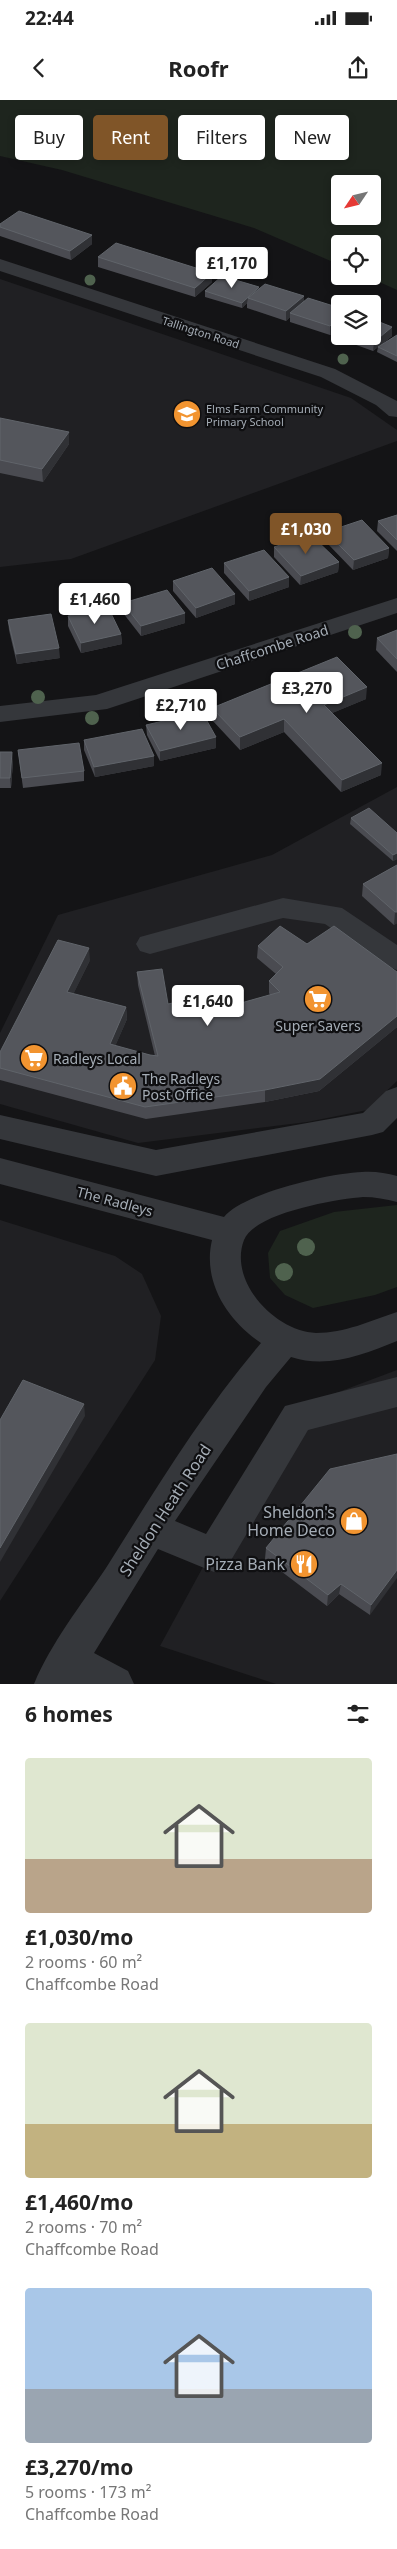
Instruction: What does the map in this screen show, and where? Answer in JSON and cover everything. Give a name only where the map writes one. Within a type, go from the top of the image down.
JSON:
[{"type":"street","name":"Tallington Road","points":[[0,265],[328,373],[383,401],[397,411]]},
{"type":"street","name":"Chaffcombe Road","points":[[0,714],[98,703],[397,605]]},
{"type":"street","points":[[150,944],[283,908],[332,914],[397,959]]},
{"type":"street","points":[[0,1126],[156,1163],[333,1132],[372,1123],[397,1099]]},
{"type":"street","name":"The Radleys","points":[[0,1171],[231,1232]]},
{"type":"street","points":[[397,1188],[368,1183],[338,1188],[261,1208],[246,1217],[231,1232],[226,1251],[231,1288],[258,1322],[284,1341],[302,1346],[335,1346],[362,1341],[397,1326]]},
{"type":"street","name":"Sheldon Heath Road","points":[[60,1672],[153,1529],[179,1484],[254,1376],[284,1341]]},
{"type":"street","points":[[153,1529],[214,1555],[297,1417],[397,1392]]},
{"type":"street","points":[[60,1672],[115,1684]]},
{"type":"shaded area","points":[[0,100],[397,100],[397,290],[381,283],[381,235],[331,235],[331,261],[254,228],[62,170],[18,160],[83,160],[83,115],[15,115],[15,159],[0,156]]},
{"type":"shaded area","name":"Elms Farm Community Primary School","points":[[0,279],[351,398],[397,430],[397,441],[71,559],[0,567]]},
{"type":"shaded area","points":[[397,787],[397,1081],[367,1110],[307,1122],[138,1143],[0,1104],[0,1033],[58,915],[272,855]]},
{"type":"shaded area","points":[[397,1205],[397,1287],[375,1295],[313,1308],[285,1295],[270,1278],[268,1253],[280,1231],[334,1212]]},
{"type":"shaded area","points":[[0,1220],[115,1256],[142,1274],[161,1316],[155,1360],[0,1601]]},
{"type":"shaded area","points":[[397,1370],[397,1684],[276,1684],[160,1646],[288,1411]]},
{"type":"building","points":[[19,211],[92,235],[70,251],[0,227],[0,224]]},
{"type":"building","points":[[116,243],[212,273],[195,288],[98,257]]},
{"type":"building","points":[[222,276],[259,287],[242,303],[205,291]]},
{"type":"building","points":[[265,284],[304,296],[286,311],[248,298]]},
{"type":"building","points":[[308,298],[331,305],[331,325],[330,326],[290,313]]},
{"type":"building","points":[[381,323],[392,327],[381,336]]},
{"type":"building","points":[[397,335],[397,356],[378,347]]},
{"type":"building","points":[[0,418],[69,432],[42,469],[0,460]]},
{"type":"building","points":[[397,515],[397,540],[378,521]]},
{"type":"building","points":[[362,520],[389,548],[354,560],[326,532]]},
{"type":"building","points":[[311,535],[339,562],[301,576],[274,547]]},
{"type":"building","points":[[264,550],[289,577],[249,591],[224,563]]},
{"type":"building","points":[[212,568],[235,594],[196,608],[173,581]]},
{"type":"building","points":[[167,590],[185,613],[141,626],[123,603]]},
{"type":"building","points":[[108,607],[121,634],[81,643],[68,616]]},
{"type":"building","points":[[51,614],[59,648],[16,654],[8,620]]},
{"type":"building","points":[[397,630],[397,659],[377,638]]},
{"type":"building","points":[[337,657],[367,687],[324,705],[382,763],[342,780],[284,719],[240,737],[212,708]]},
{"type":"building","points":[[202,712],[216,737],[160,751],[146,725]]},
{"type":"building","points":[[142,729],[154,756],[94,767],[84,740]]},
{"type":"building","points":[[79,743],[84,771],[22,778],[18,750]]},
{"type":"building","points":[[0,752],[12,752],[10,778],[0,778]]},
{"type":"building","points":[[369,808],[397,833],[397,853],[393,855],[351,818]]},
{"type":"building","points":[[397,865],[397,912],[395,912],[363,884]]},
{"type":"building","points":[[280,926],[307,944],[334,926],[397,972],[397,1016],[320,1079],[265,1090],[145,1107],[0,1068],[0,1052],[58,940],[89,948],[67,992],[126,1007],[110,1044],[158,1056],[137,972],[162,969],[168,1004],[239,989],[241,1003],[280,992],[269,981],[283,967],[258,946]]},
{"type":"building","points":[[23,1380],[84,1404],[0,1548],[0,1420]]},
{"type":"building","points":[[397,1454],[397,1570],[371,1605],[341,1584],[328,1595],[266,1548],[330,1469]]},
{"type":"place","name":"Elms Farm Community Primary School","points":[[187,414]]},
{"type":"place","name":"Super Savers","points":[[318,999]]},
{"type":"place","name":"Radleys Local","points":[[34,1058]]},
{"type":"place","name":"The Radleys Post Office","points":[[123,1086]]},
{"type":"place","name":"Sheldon's Home Deco","points":[[354,1521]]},
{"type":"place","name":"Pizza Bank","points":[[304,1564]]}]
